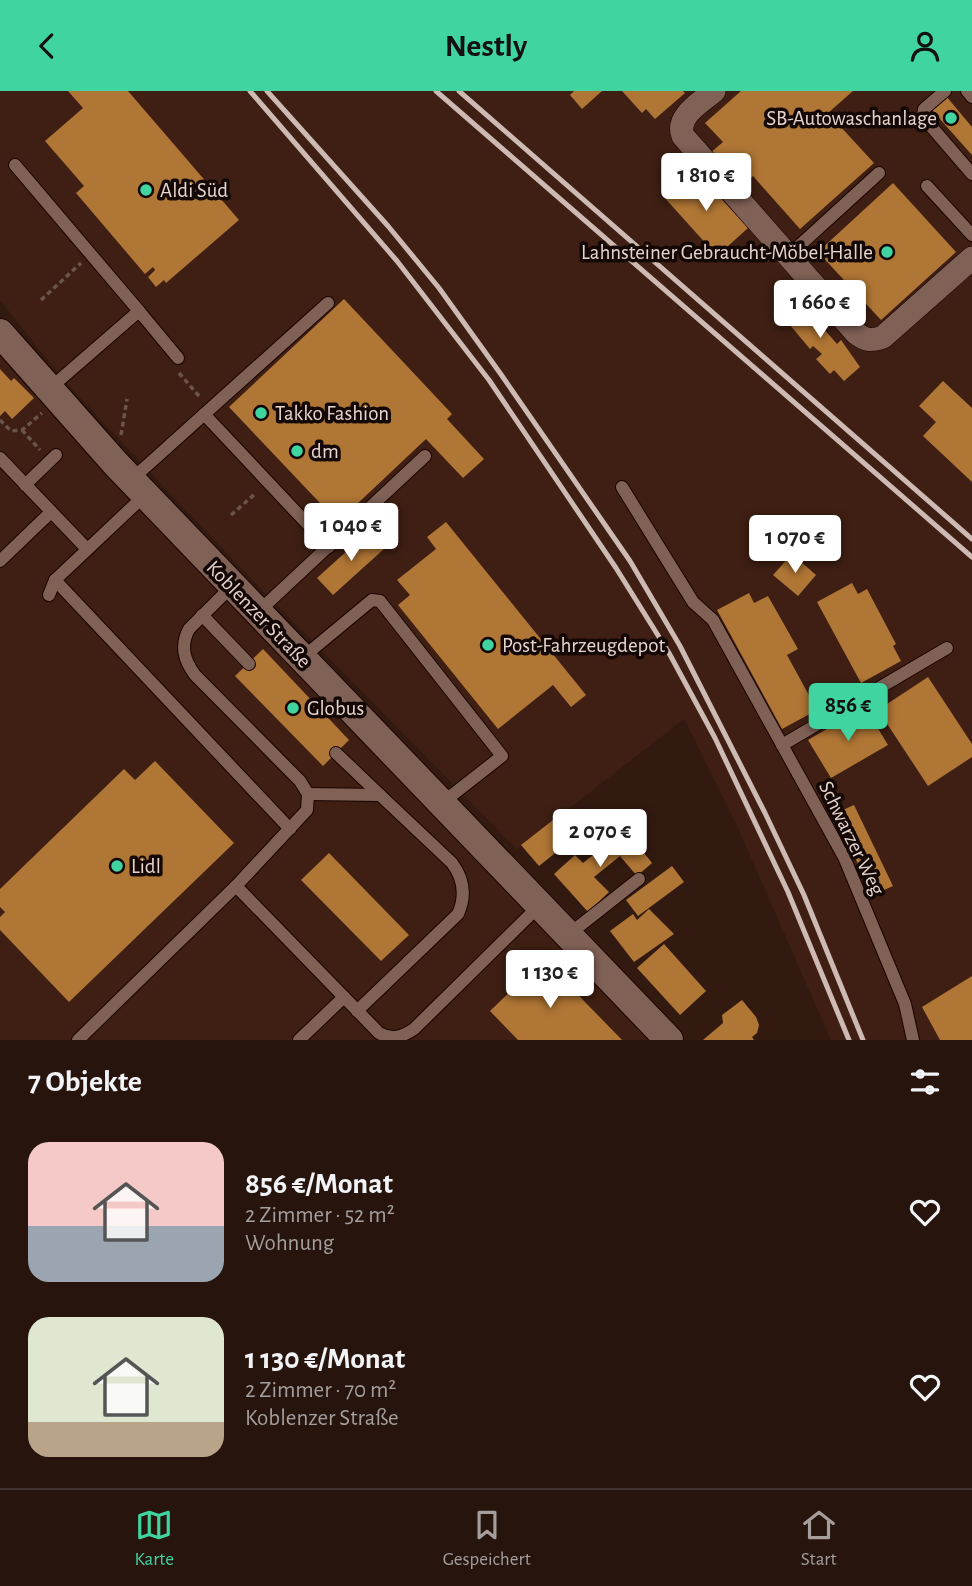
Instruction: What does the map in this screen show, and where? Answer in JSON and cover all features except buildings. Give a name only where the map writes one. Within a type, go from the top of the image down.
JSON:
[{"type":"street","points":[[714,91],[684,118],[681,129],[683,135],[864,339],[874,341],[883,337],[970,262]]},
{"type":"street","name":"Koblenzer Straße","points":[[0,333],[46,401],[138,488],[669,1040]]},
{"type":"lane","points":[[946,91],[924,109],[923,117],[972,174]]},
{"type":"lane","points":[[967,91],[972,97]]},
{"type":"lane","points":[[15,165],[139,311],[174,361]]},
{"type":"lane","points":[[788,256],[879,173]]},
{"type":"lane","points":[[927,186],[972,235]]},
{"type":"lane","points":[[49,595],[55,580],[87,549],[207,412],[328,303]]},
{"type":"lane","points":[[46,401],[139,311]]},
{"type":"lane","points":[[207,412],[268,483],[329,547]]},
{"type":"lane","points":[[258,613],[425,456]]},
{"type":"lane","points":[[0,458],[87,549]]},
{"type":"lane","points":[[26,485],[53,458]]},
{"type":"lane","name":"Schwarzer Weg","points":[[622,487],[693,602],[713,620],[844,857],[905,1005],[913,1040]]},
{"type":"lane","points":[[0,561],[51,512]]},
{"type":"lane","points":[[55,580],[290,829]]},
{"type":"lane","points":[[78,1040],[236,886],[307,810],[308,794],[300,781],[190,668],[186,660],[184,638],[189,629],[232,586]]},
{"type":"lane","points":[[301,659],[372,600],[380,601],[502,756],[440,804]]},
{"type":"lane","points":[[202,615],[249,664]]},
{"type":"lane","points":[[782,745],[947,648]]},
{"type":"lane","points":[[336,753],[452,863],[458,871],[463,894],[462,905],[451,922],[358,1011]]},
{"type":"lane","points":[[241,798],[251,788]]},
{"type":"lane","points":[[308,794],[380,795]]},
{"type":"lane","points":[[568,935],[639,879]]},
{"type":"lane","points":[[236,886],[358,1011],[384,1036],[393,1038],[407,1034],[539,906]]},
{"type":"lane","points":[[299,1040],[344,997]]},
{"type":"path","points":[[41,300],[90,255]]},
{"type":"path","points":[[174,361],[207,412]]},
{"type":"path","points":[[0,420],[11,432],[22,431],[46,401]]},
{"type":"path","points":[[22,431],[53,458]]},
{"type":"path","points":[[231,515],[268,483]]},
{"type":"shaded area","points":[[0,91],[972,91],[972,1040],[831,1040],[738,828],[684,719],[517,849],[258,586],[127,448],[61,377],[0,300]]},
{"type":"shaded area","points":[[0,343],[194,563],[356,736],[657,1040],[0,1040]]},
{"type":"railway","points":[[250,91],[397,261],[489,380],[616,568],[669,653],[715,738],[788,892],[849,1040]]},
{"type":"railway","points":[[267,91],[388,226],[439,288],[630,561],[680,646],[765,813],[804,895],[863,1040]]},
{"type":"railway","points":[[436,91],[972,557]]},
{"type":"railway","points":[[459,91],[972,539]]},
{"type":"place","name":"SB-Autowaschanlage","points":[[951,118]]},
{"type":"place","name":"Aldi Süd","points":[[146,190]]},
{"type":"place","name":"Lahnsteiner Gebraucht-Möbel-Halle","points":[[887,252]]},
{"type":"place","name":"Takko Fashion","points":[[261,413]]},
{"type":"place","name":"dm","points":[[297,451]]},
{"type":"place","name":"Post-Fahrzeugdepot","points":[[488,645]]},
{"type":"place","name":"Globus","points":[[293,708]]},
{"type":"place","name":"Lidl","points":[[117,866]]}]
